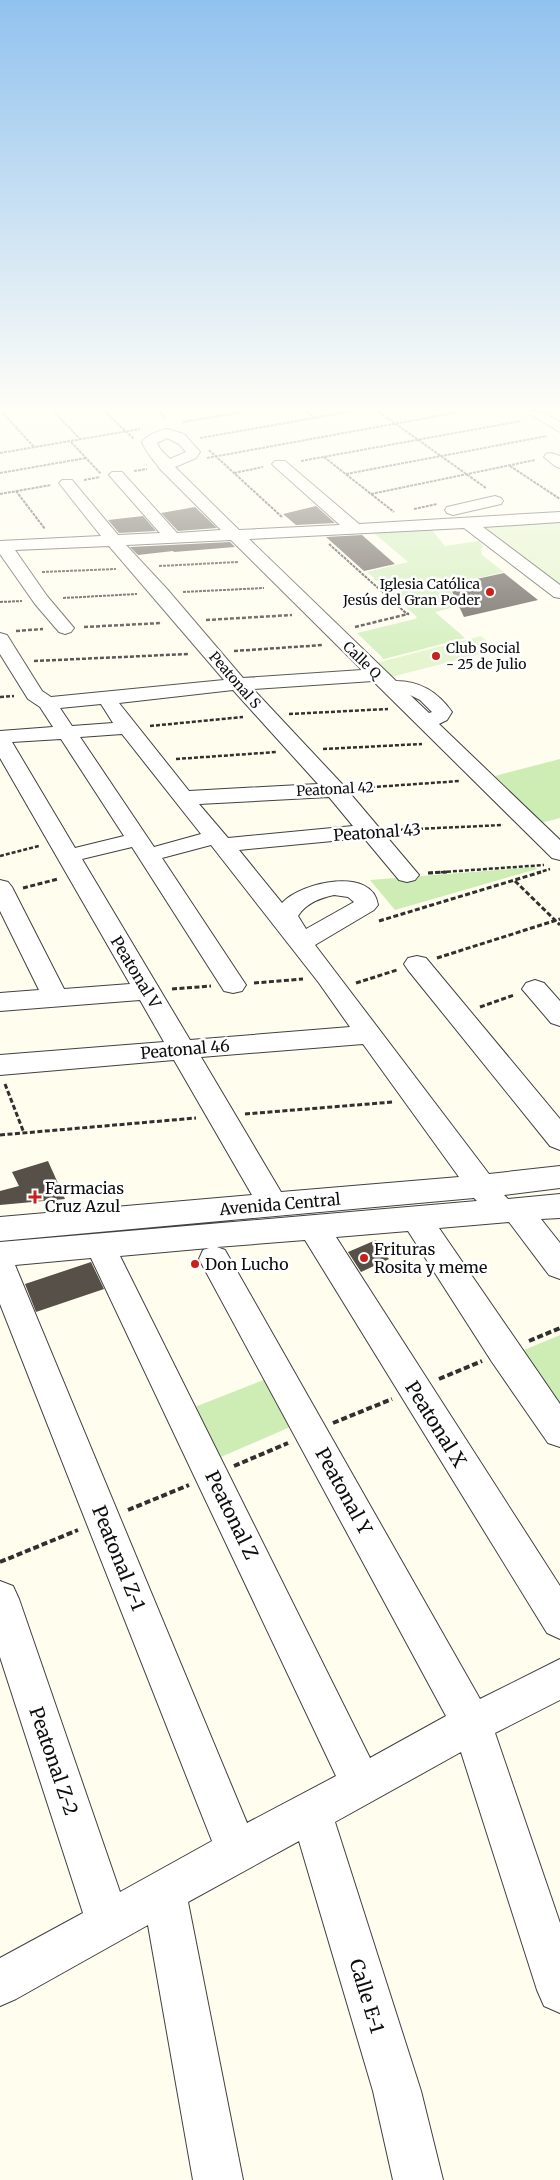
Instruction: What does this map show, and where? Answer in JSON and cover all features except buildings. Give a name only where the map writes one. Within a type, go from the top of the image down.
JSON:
[{"type":"street","name":"Peatonal S","points":[[91,514],[238,684],[335,790],[407,875]]},
{"type":"street","points":[[148,514],[172,538]]},
{"type":"street","name":"Calle Q","points":[[214,514],[384,681]]},
{"type":"street","points":[[337,514],[354,529]]},
{"type":"street","points":[[415,526],[422,518],[433,514]]},
{"type":"street","points":[[1,546],[560,517]]},
{"type":"street","points":[[468,523],[560,593]]},
{"type":"street","points":[[1,546],[41,600],[65,628]]},
{"type":"street","points":[[5,635],[14,662],[35,695],[47,703],[233,984]]},
{"type":"street","points":[[47,703],[238,684],[384,681],[418,690],[428,697],[442,712],[440,716],[426,722],[531,824],[556,852]]},
{"type":"street","points":[[106,698],[127,728],[301,942],[481,1186],[508,1210],[560,1266]]},
{"type":"street","points":[[0,739],[127,728]]},
{"type":"street","name":"Peatonal V","points":[[0,739],[273,1204]]},
{"type":"street","name":"Peatonal 42","points":[[184,798],[335,790]]},
{"type":"street","name":"Peatonal 43","points":[[68,857],[144,847],[369,831]]},
{"type":"street","points":[[2,890],[56,998]]},
{"type":"street","points":[[417,964],[560,1139]]},
{"type":"street","points":[[535,989],[560,1017]]},
{"type":"street","points":[[0,1002],[147,991]]},
{"type":"street","name":"Peatonal 46","points":[[2,1072],[182,1050],[370,1034]]},
{"type":"street","name":"Avenida Central","points":[[0,1229],[481,1186],[560,1177]]},
{"type":"street","name":"Avenida Central","points":[[0,1254],[560,1206]]},
{"type":"street","points":[[416,1218],[504,1352],[560,1432]]},
{"type":"street","name":"Peatonal X","points":[[313,1227],[560,1620]]},
{"type":"street","name":"Peatonal Z","points":[[100,1246],[213,1475],[362,1785]]},
{"type":"street","name":"Peatonal Y","points":[[214,1259],[472,1724],[560,1990]]},
{"type":"street","name":"Peatonal Z-1","points":[[0,1265],[237,1851]]},
{"type":"street","name":"Peatonal Z-2","points":[[0,1599],[108,1922]]},
{"type":"street","points":[[0,1983],[237,1851],[472,1724],[560,1679]]},
{"type":"street","name":"Calle E-1","points":[[310,1813],[397,2091],[418,2180]]},
{"type":"street","points":[[164,1892],[218,2180]]},
{"type":"path","points":[[33,514],[56,543]]},
{"type":"path","points":[[14,662],[211,653],[340,638],[408,614],[285,514]]},
{"type":"path","points":[[398,514],[415,526]]},
{"type":"path","points":[[5,635],[65,628],[315,614]]},
{"type":"path","name":"Peatonal 42","points":[[335,790],[485,779]]},
{"type":"path","name":"Peatonal 43","points":[[369,831],[531,824]]},
{"type":"path","points":[[375,922],[515,881],[556,852]]},
{"type":"path","points":[[0,856],[68,857]]},
{"type":"path","points":[[2,890],[68,857]]},
{"type":"path","points":[[515,881],[560,925]]},
{"type":"path","points":[[337,989],[560,918]]},
{"type":"path","points":[[458,1014],[535,989]]},
{"type":"path","points":[[2,1072],[24,1133]]},
{"type":"path","points":[[0,1562],[213,1475],[560,1328]]},
{"type":"green space","points":[[560,522],[560,590],[483,529],[489,526]]},
{"type":"green space","points":[[431,529],[445,546],[479,541],[483,546],[482,555],[504,572],[448,585],[458,606],[435,612],[465,638],[384,659],[357,633],[417,617],[367,572],[408,562],[374,533]]},
{"type":"green space","name":"Club Social - 25 de Julio","points":[[481,636],[497,650],[391,677],[376,663]]},
{"type":"green space","points":[[560,759],[560,818],[541,823],[495,776]]},
{"type":"green space","points":[[535,867],[537,869],[395,910],[370,880]]},
{"type":"green space","points":[[560,1335],[560,1421],[517,1353]]},
{"type":"green space","points":[[266,1379],[290,1427],[214,1460],[187,1410]]},
{"type":"place","name":"Iglesia Católica Jesús del Gran Poder","points":[[490,592]]},
{"type":"place","name":"Club Social - 25 de Julio","points":[[436,656]]},
{"type":"place","name":"Farmacias Cruz Azul","points":[[35,1197]]},
{"type":"place","name":"Frituras Rosita y meme","points":[[364,1258]]},
{"type":"place","name":"Don Lucho","points":[[195,1264]]}]
